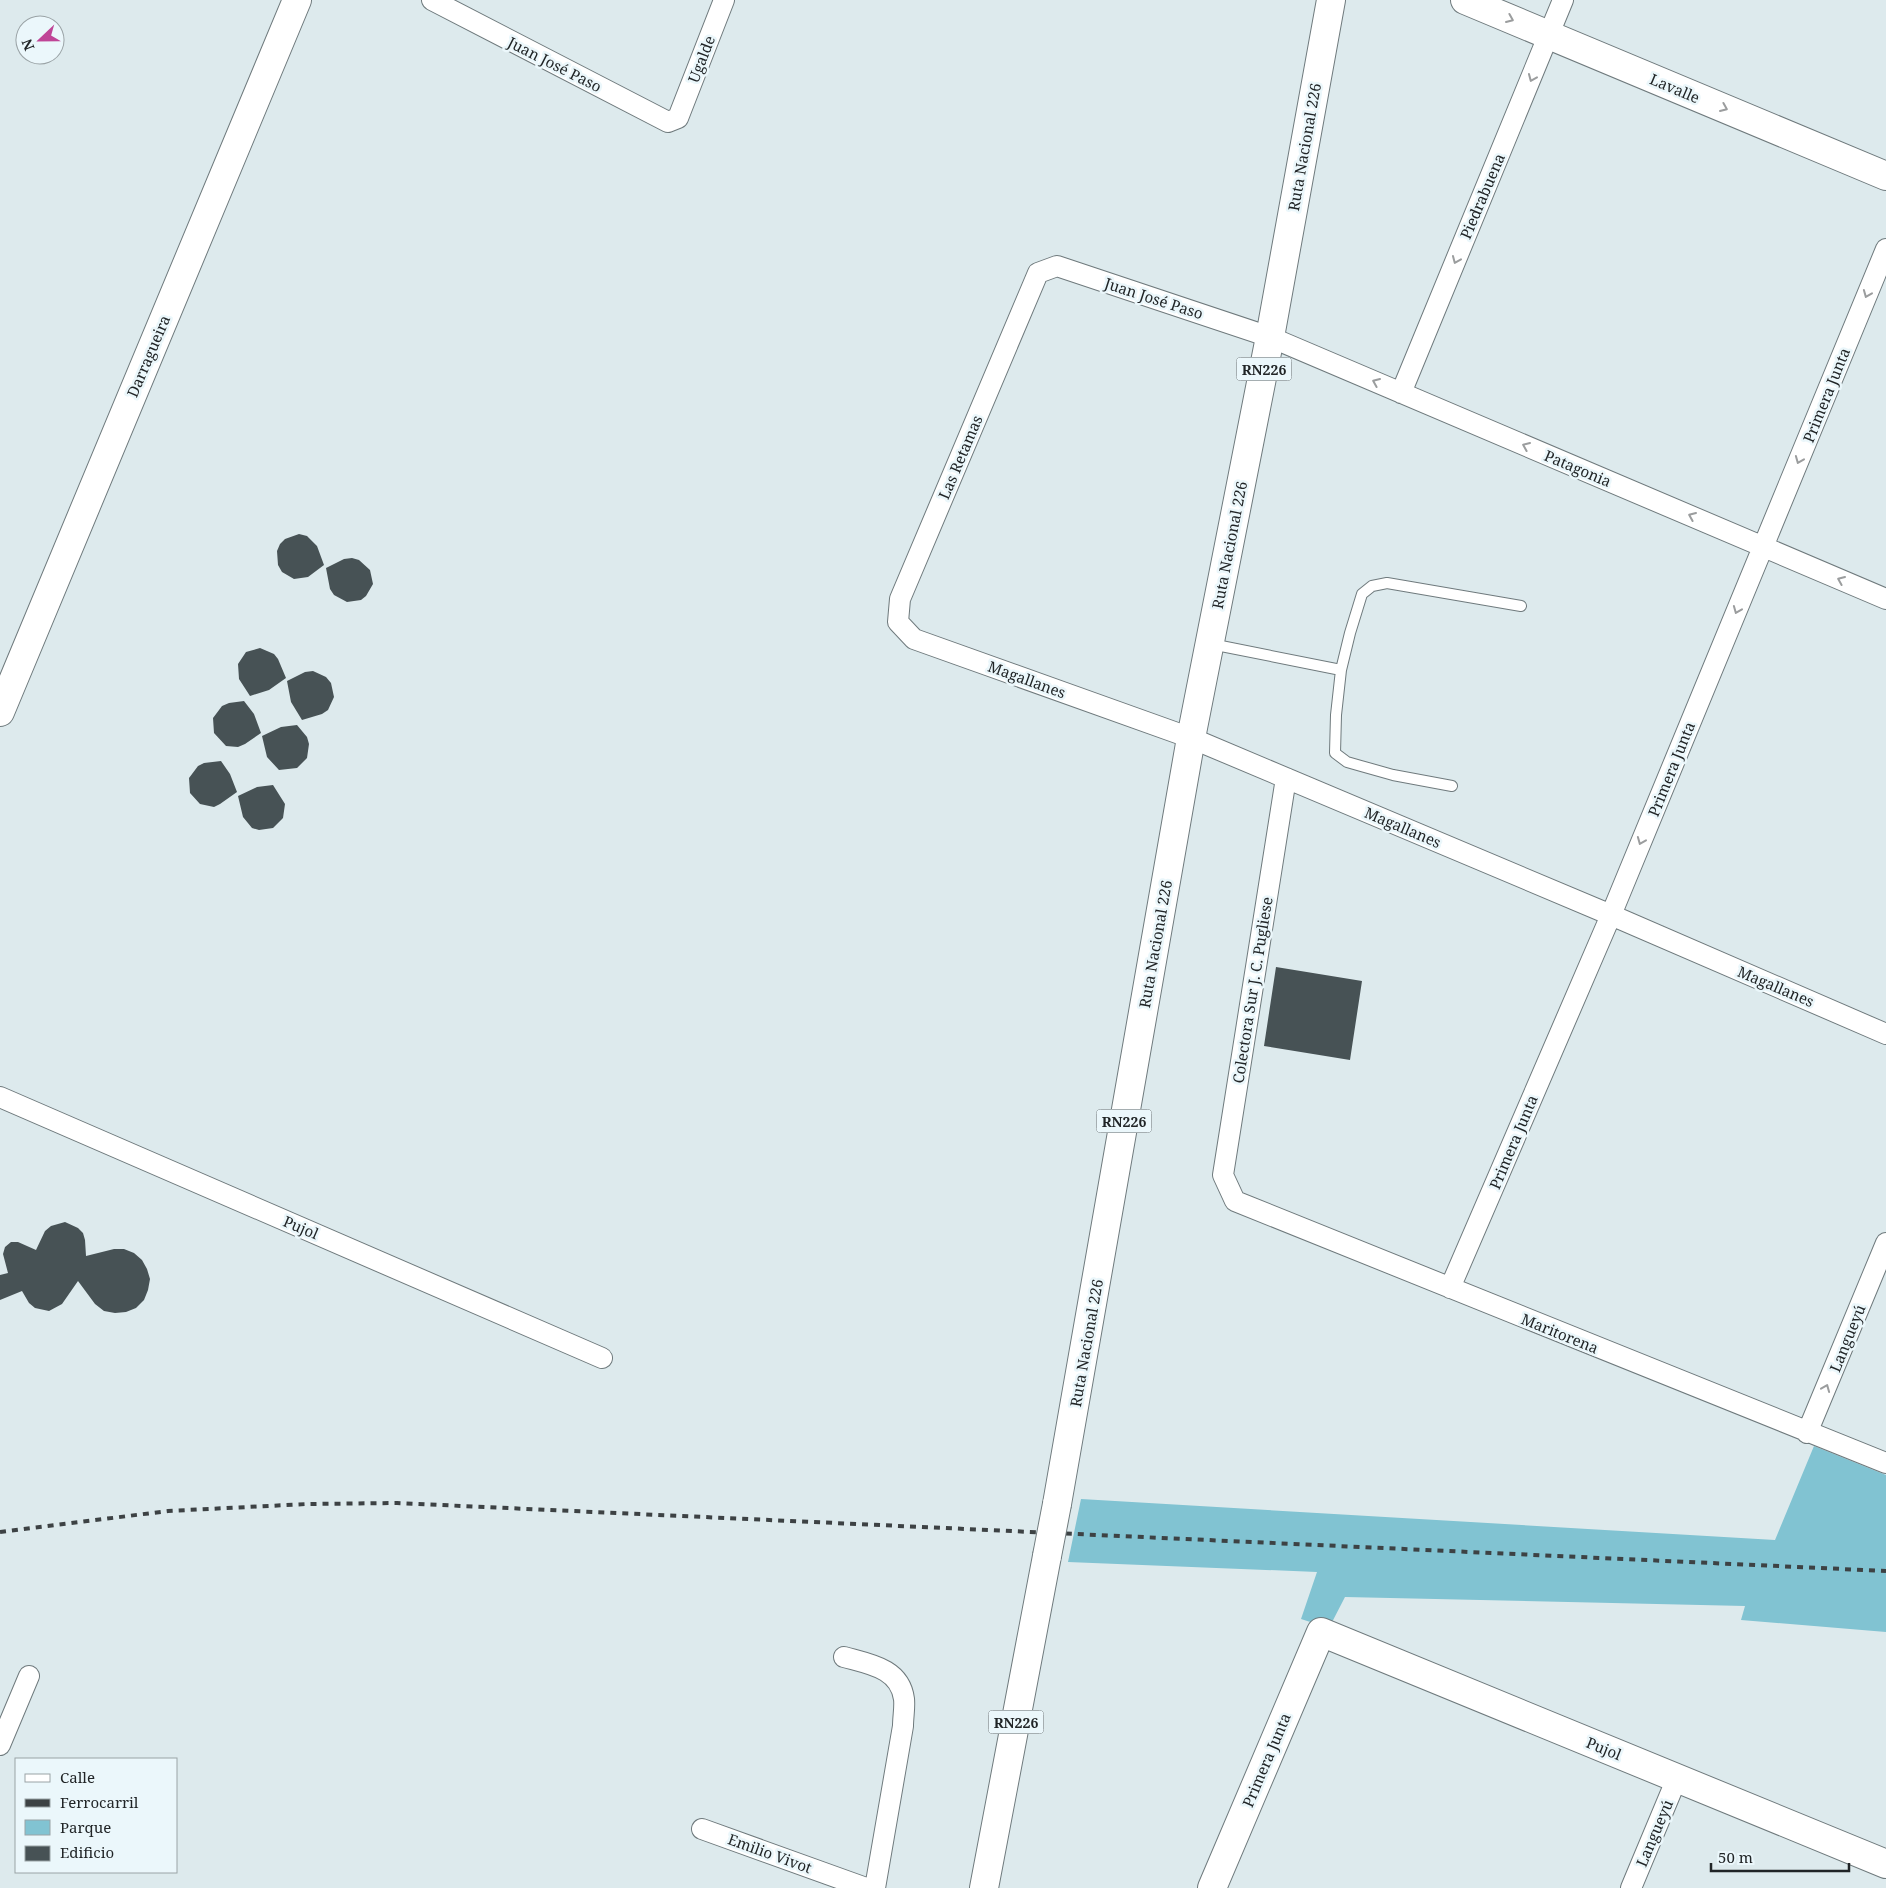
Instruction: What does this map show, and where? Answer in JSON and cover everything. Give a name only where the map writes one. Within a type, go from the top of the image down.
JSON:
[{"type":"main road","name":"Darragueira","points":[[0,712],[297,0]]},
{"type":"main road","name":"Ruta Nacional 226","points":[[984,1888],[1048,1556],[1191,738],[1270,337],[1331,0]]},
{"type":"main road","name":"Lavalle","points":[[1465,0],[1886,176]]},
{"type":"main road","name":"Pujol","points":[[1321,1632],[1886,1864]]},
{"type":"main road","name":"Primera Junta","points":[[1212,1888],[1321,1632]]},
{"type":"street","name":"Juan José Paso","points":[[432,0],[668,122],[678,118]]},
{"type":"street","name":"Ugalde","points":[[678,118],[724,0]]},
{"type":"street","name":"Piedrabuena","points":[[1400,393],[1563,0]]},
{"type":"street","name":"Primera Junta","points":[[1450,1288],[1611,915],[1886,249]]},
{"type":"street","name":"Juan José Paso","points":[[1038,273],[1057,266],[1270,337]]},
{"type":"street","name":"Las Retamas","points":[[914,638],[898,622],[900,599],[1038,273]]},
{"type":"street","name":"Patagonia","points":[[1270,337],[1886,599]]},
{"type":"street","name":"Magallanes","points":[[914,638],[1191,738],[1611,915],[1886,1034]]},
{"type":"street","name":"Colectora Sur J. C. Pugliese","points":[[1235,1201],[1223,1175],[1286,778]]},
{"type":"street","name":"Pujol","points":[[0,1097],[602,1358]]},
{"type":"street","name":"Maritorena","points":[[1235,1201],[1807,1433],[1886,1463]]},
{"type":"street","name":"Langueyú","points":[[1807,1433],[1886,1243]]},
{"type":"street","points":[[844,1657],[882,1667],[901,1684],[904,1699],[903,1726],[874,1888]]},
{"type":"street","points":[[0,1745],[29,1676]]},
{"type":"street","name":"Langueyú","points":[[1631,1888],[1677,1778]]},
{"type":"street","name":"Emilio Vivot","points":[[702,1829],[866,1888]]},
{"type":"lane","points":[[1452,786],[1393,775],[1361,766],[1347,762],[1335,753],[1336,715],[1341,670],[1362,594],[1372,586],[1387,583],[1520,606]]},
{"type":"lane","points":[[1210,643],[1341,670]]},
{"type":"green space","points":[[1814,1446],[1886,1475],[1886,1632],[1741,1620],[1745,1606],[1345,1597],[1329,1628],[1301,1619],[1317,1572],[1068,1562],[1081,1499],[1775,1540]]},
{"type":"building","points":[[299,534],[307,536],[317,546],[324,565],[308,577],[294,579],[282,572],[278,565],[277,551],[285,539]]},
{"type":"building","points":[[352,558],[359,560],[370,570],[373,584],[366,596],[361,600],[347,602],[334,595],[330,589],[326,568],[344,559]]},
{"type":"building","points":[[260,648],[274,654],[286,678],[269,690],[250,696],[239,679],[238,664],[246,652]]},
{"type":"building","points":[[313,671],[326,677],[331,683],[334,697],[328,710],[322,714],[302,720],[291,702],[287,681],[305,672]]},
{"type":"building","points":[[244,701],[254,714],[261,733],[238,747],[226,746],[214,733],[213,718],[222,706]]},
{"type":"building","points":[[297,725],[307,737],[309,744],[307,758],[297,768],[279,770],[267,757],[262,736],[281,727]]},
{"type":"building","points":[[221,761],[230,774],[237,792],[214,807],[200,804],[190,793],[189,778],[198,766],[204,763]]},
{"type":"building","points":[[273,785],[285,804],[283,818],[273,828],[259,830],[252,828],[243,817],[238,796],[257,787]]},
{"type":"building","points":[[1276,967],[1362,981],[1350,1060],[1264,1046]]},
{"type":"building","points":[[65,1222],[78,1228],[83,1233],[86,1256],[114,1249],[124,1249],[134,1253],[142,1260],[150,1279],[144,1300],[136,1308],[126,1312],[104,1311],[95,1304],[78,1281],[62,1304],[49,1311],[35,1308],[29,1303],[22,1291],[0,1300],[0,1275],[8,1273],[3,1254],[5,1247],[11,1242],[18,1242],[36,1250],[45,1231],[51,1226]]},
{"type":"railway","points":[[0,1532],[168,1511],[307,1504],[397,1503],[1886,1571]]}]
